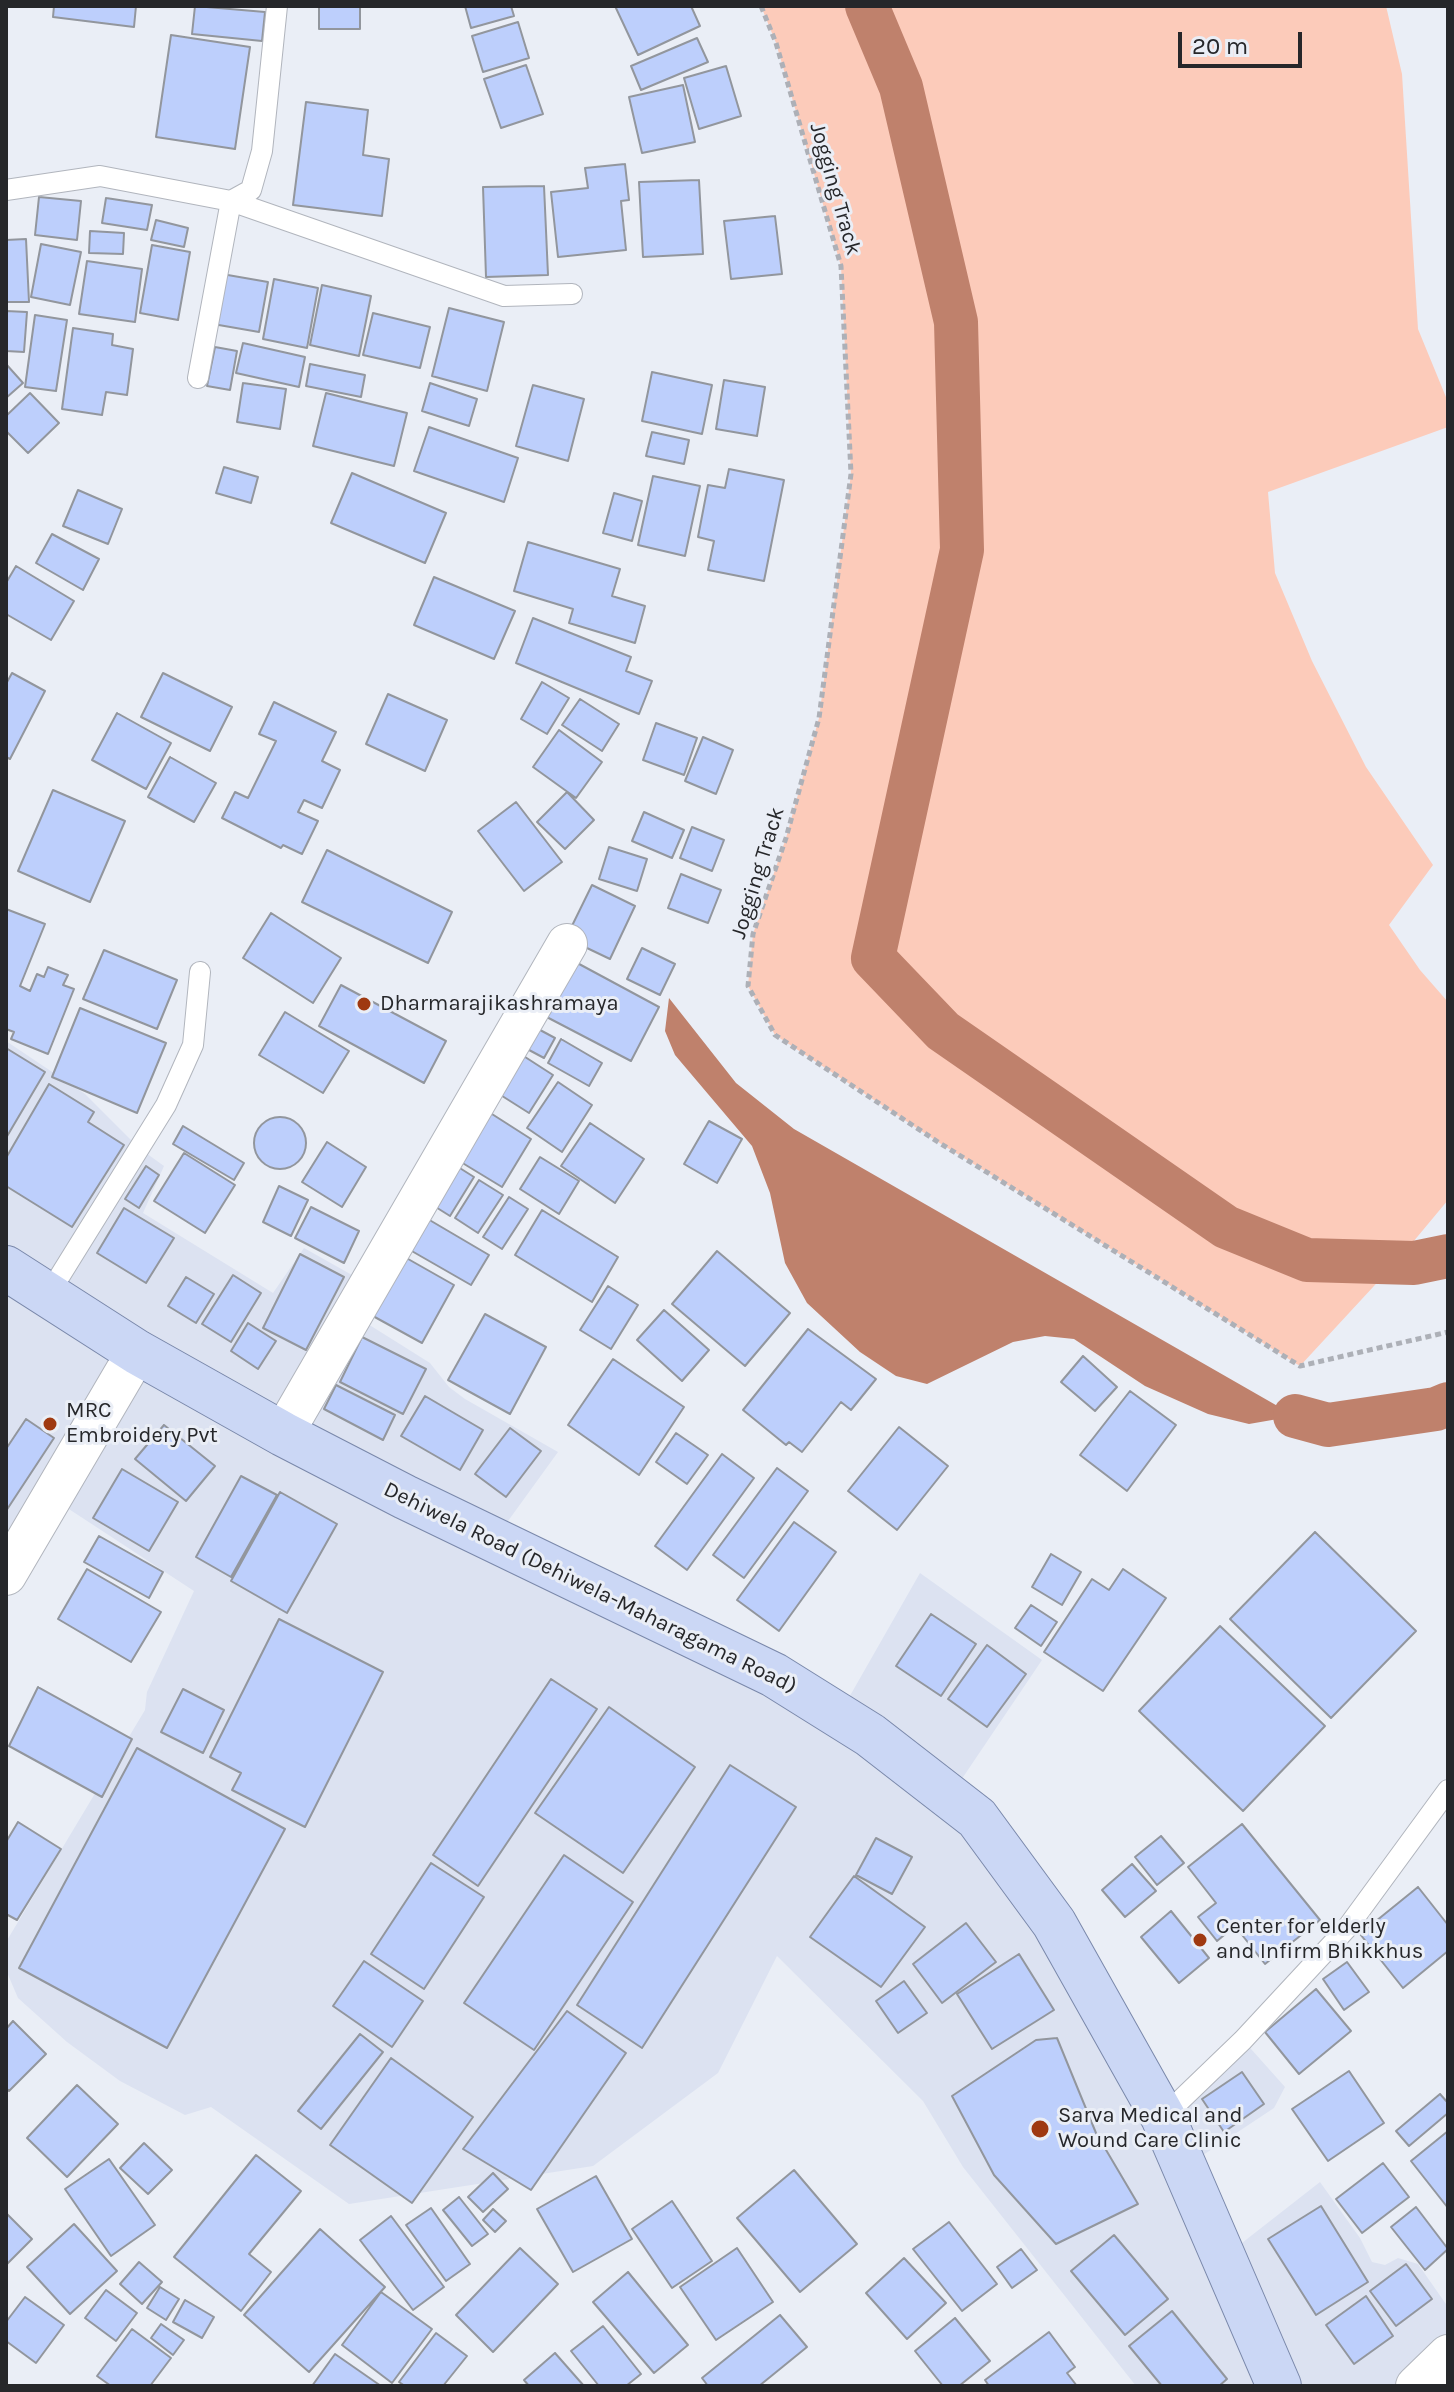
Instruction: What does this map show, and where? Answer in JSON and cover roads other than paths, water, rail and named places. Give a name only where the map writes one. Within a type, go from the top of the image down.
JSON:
[{"type":"main road","name":"Dehiwela Road (Dehiwela-Maharagama Road)","points":[[6,1268],[137,1352],[283,1434],[405,1497],[774,1675],[924,1773],[977,1818],[1021,1873],[1054,1923],[1163,2117],[1279,2386]]},
{"type":"street","points":[[283,1434],[567,944]]},
{"type":"street","points":[[6,1575],[137,1352]]},
{"type":"street","points":[[1416,2386],[1448,2355]]},
{"type":"lane","points":[[231,201],[251,190],[262,151],[277,6]]},
{"type":"lane","points":[[6,190],[100,176],[231,201],[504,296],[572,294]]},
{"type":"lane","points":[[198,378],[231,201]]},
{"type":"lane","points":[[48,1295],[166,1105],[193,1045],[200,972]]},
{"type":"lane","points":[[1163,2117],[1243,2040],[1347,1928],[1448,1790]]},
{"type":"waterway","points":[[867,6],[901,87],[956,322],[962,550],[873,958],[943,1031],[1226,1227],[1307,1260],[1414,1263],[1448,1256]]},
{"type":"waterway","points":[[1295,1416],[1328,1425],[1436,1409],[1448,1404]]},
{"type":"place","name":"Dharmarajikashramaya","points":[[364,1004]]},
{"type":"place","name":"MRC Embroidery Pvt","points":[[50,1424]]},
{"type":"place","name":"Center for elderly and Infirm Bhikkhus","points":[[1200,1940]]},
{"type":"place","name":"Sarva Medical and Wound Care Clinic","points":[[1040,2129]]}]
